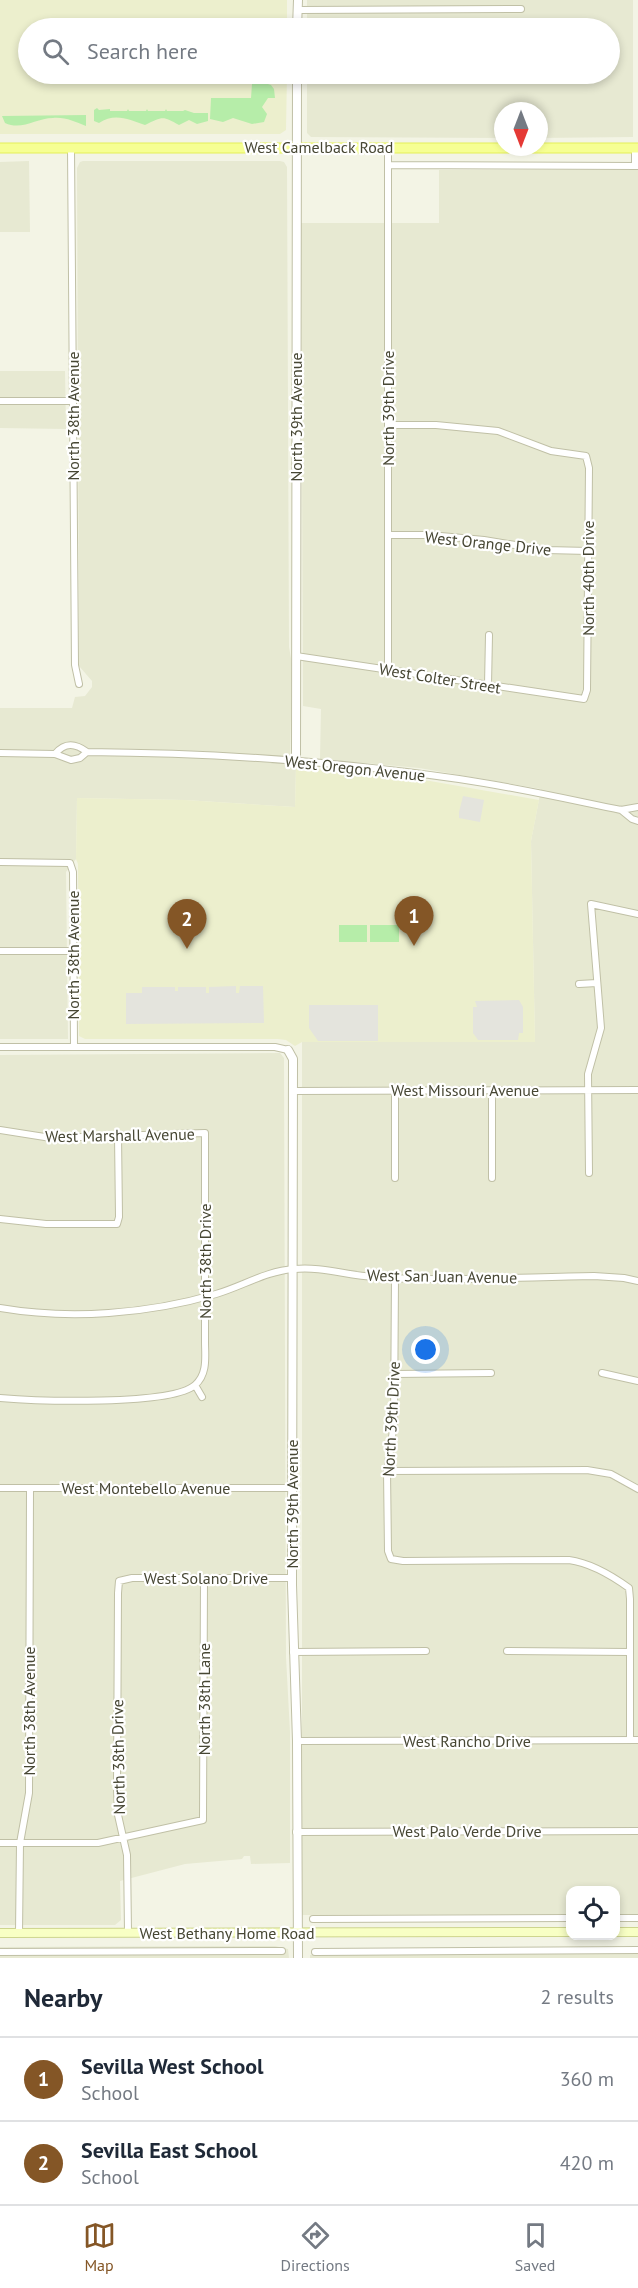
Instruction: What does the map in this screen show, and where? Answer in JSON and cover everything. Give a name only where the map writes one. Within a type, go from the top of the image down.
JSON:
[{"type":"main road","name":"West Camelback Road","points":[[0,148],[296,146],[636,148]]},
{"type":"main road","name":"West Bethany Home Road","points":[[0,1934],[566,1932]]},
{"type":"main road","points":[[620,1932],[638,1932]]},
{"type":"street","points":[[298,0],[298,18]]},
{"type":"street","points":[[298,10],[389,6],[476,6],[521,9]]},
{"type":"street","name":"North 39th Avenue","points":[[296,761],[297,84]]},
{"type":"street","name":"North 39th Drive","points":[[388,147],[388,670]]},
{"type":"street","name":"North 38th Avenue","points":[[71,148],[75,665],[79,684]]},
{"type":"street","points":[[636,148],[636,166]]},
{"type":"street","name":"West Camelback Road","points":[[388,165],[636,166]]},
{"type":"street","points":[[0,401],[73,401]]},
{"type":"street","name":"North 40th Drive","points":[[388,425],[498,431],[551,452],[586,456],[589,468],[589,551],[587,690],[584,699]]},
{"type":"street","name":"West Orange Drive","points":[[388,535],[430,535],[484,540],[546,550],[589,551]]},
{"type":"street","points":[[488,685],[489,635]]},
{"type":"street","name":"West Colter Street","points":[[296,656],[584,699]]},
{"type":"street","name":"West Oregon Avenue","points":[[55,754],[59,748],[71,744],[87,752],[192,754],[296,761],[460,779],[621,810],[638,807]]},
{"type":"street","name":"West Oregon Avenue","points":[[0,753],[55,754],[66,760],[75,760],[87,752]]},
{"type":"street","name":"West Oregon Avenue","points":[[621,810],[638,821]]},
{"type":"street","name":"North 38th Avenue","points":[[0,862],[70,863],[73,872],[74,1047]]},
{"type":"street","points":[[589,1173],[588,1090],[590,1069],[601,1034],[591,904],[638,914]]},
{"type":"street","points":[[0,951],[72,951]]},
{"type":"street","points":[[579,984],[597,983]]},
{"type":"street","points":[[0,1047],[275,1047],[288,1050]]},
{"type":"street","name":"North 39th Avenue","points":[[288,1050],[292,1059],[293,1091],[292,1578],[297,1742],[298,1958]]},
{"type":"street","points":[[395,1090],[395,1178]]},
{"type":"street","points":[[492,1090],[492,1178]]},
{"type":"street","name":"West Missouri Avenue","points":[[293,1091],[638,1090]]},
{"type":"street","name":"West Marshall Avenue","points":[[0,1130],[51,1138],[205,1133]]},
{"type":"street","name":"North 38th Drive","points":[[195,1385],[204,1370],[205,1133]]},
{"type":"street","points":[[0,1219],[46,1224],[117,1224],[119,1217],[118,1135]]},
{"type":"street","name":"West San Juan Avenue","points":[[0,1308],[30,1313],[87,1314],[162,1306],[205,1297],[270,1273],[293,1269],[331,1270],[395,1278],[594,1276],[638,1281]]},
{"type":"street","name":"North 39th Drive","points":[[395,1278],[394,1423],[387,1471],[388,1551],[391,1559],[403,1561],[569,1560],[592,1566],[629,1588],[630,1652]]},
{"type":"street","points":[[394,1374],[491,1373]]},
{"type":"street","points":[[602,1373],[638,1381]]},
{"type":"street","points":[[0,1398],[68,1401],[140,1398],[174,1394],[195,1385],[202,1397]]},
{"type":"street","points":[[387,1471],[587,1470],[611,1474],[636,1488],[638,1480]]},
{"type":"street","name":"West Montebello Avenue","points":[[0,1488],[292,1488]]},
{"type":"street","name":"North 38th Avenue","points":[[19,1933],[20,1843],[29,1793],[30,1489]]},
{"type":"street","name":"West Solano Drive","points":[[119,1581],[132,1578],[292,1578]]},
{"type":"street","name":"North 38th Lane","points":[[123,1837],[203,1820],[204,1578]]},
{"type":"street","name":"North 38th Drive","points":[[119,1581],[117,1788],[118,1815],[127,1855],[128,1932]]},
{"type":"street","points":[[293,1652],[426,1651]]},
{"type":"street","points":[[507,1651],[630,1652],[630,1740]]},
{"type":"street","name":"West Rancho Drive","points":[[297,1742],[638,1740]]},
{"type":"street","name":"West Palo Verde Drive","points":[[296,1832],[638,1831]]},
{"type":"street","points":[[0,1843],[98,1843],[123,1837]]},
{"type":"street","points":[[454,1918],[454,1933]]},
{"type":"street","name":"West Bethany Home Road","points":[[313,1919],[566,1918]]},
{"type":"street","points":[[620,1918],[638,1918]]},
{"type":"street","name":"West Bethany Home Road","points":[[315,1952],[638,1950]]},
{"type":"street","name":"West Bethany Home Road","points":[[0,1952],[282,1951]]},
{"type":"shaded area","points":[[0,0],[287,0],[287,18],[18,18],[18,84],[287,84],[286,130],[280,134],[0,134]]},
{"type":"shaded area","points":[[307,0],[633,0],[633,137],[548,138],[548,102],[494,102],[494,138],[311,137],[307,133],[307,84],[620,84],[620,18],[307,18]]},
{"type":"shaded area","points":[[29,161],[30,232],[0,232],[0,162]]},
{"type":"shaded area","points":[[83,161],[280,161],[284,162],[287,167],[289,647],[292,664],[290,767],[296,767],[295,807],[185,800],[77,798],[76,859],[66,872],[68,1039],[0,1039],[0,708],[72,708],[75,697],[85,696],[92,687],[92,681],[79,666],[77,168]]},
{"type":"shaded area","points":[[439,170],[638,170],[638,1914],[620,1914],[620,1886],[566,1886],[566,1914],[302,1915],[302,1042],[535,1042],[531,841],[541,789],[419,768],[320,759],[321,709],[303,706],[301,223],[439,223]]},
{"type":"shaded area","points":[[0,371],[65,371],[66,429],[0,428]]},
{"type":"shaded area","points":[[296,767],[430,781],[539,800],[531,841],[535,1042],[302,1042],[295,1046],[286,1040],[278,1039],[85,1039],[79,1036],[77,798],[185,800],[295,807]]},
{"type":"shaded area","points":[[463,796],[484,800],[480,822],[459,818]]},
{"type":"shaded area","points":[[236,986],[236,993],[239,993],[240,986],[263,986],[264,1023],[126,1024],[126,993],[142,993],[142,987],[175,987],[175,991],[178,991],[178,987],[206,987],[206,993],[209,993],[209,987]]},
{"type":"shaded area","points":[[519,1000],[523,1007],[523,1033],[519,1033],[518,1040],[478,1040],[473,1033],[473,1007],[477,1007],[475,1001]]},
{"type":"shaded area","points":[[309,1005],[378,1005],[378,1041],[318,1041],[309,1028]]},
{"type":"shaded area","points":[[280,1053],[284,1058],[286,1657],[290,1732],[290,1863],[251,1864],[250,1856],[244,1856],[242,1859],[185,1864],[120,1881],[121,1920],[115,1925],[0,1925],[0,1055]]},
{"type":"shaded area","points":[[275,1946],[288,1949],[289,1958],[0,1958],[0,1947]]},
{"type":"shaded area","points":[[638,1953],[638,1958],[310,1958],[310,1955]]},
{"type":"green space","points":[[252,84],[268,84],[274,89],[275,98],[268,98],[262,107],[267,114],[264,122],[252,124],[233,118],[223,122],[210,119],[211,98],[251,98]]},
{"type":"green space","points":[[97,108],[99,110],[110,109],[110,111],[185,110],[194,113],[208,113],[208,121],[197,124],[189,120],[179,125],[163,118],[145,125],[117,117],[99,123],[94,121],[94,110]]},
{"type":"green space","points":[[86,115],[86,126],[58,118],[17,126],[5,123],[2,116]]},
{"type":"green space","points":[[339,925],[367,925],[367,942],[339,942]]},
{"type":"green space","points":[[370,925],[399,925],[399,942],[370,942]]},
{"type":"place","name":"Sevilla West School","points":[[414,946]]},
{"type":"place","name":"Sevilla East School","points":[[187,949]]}]
